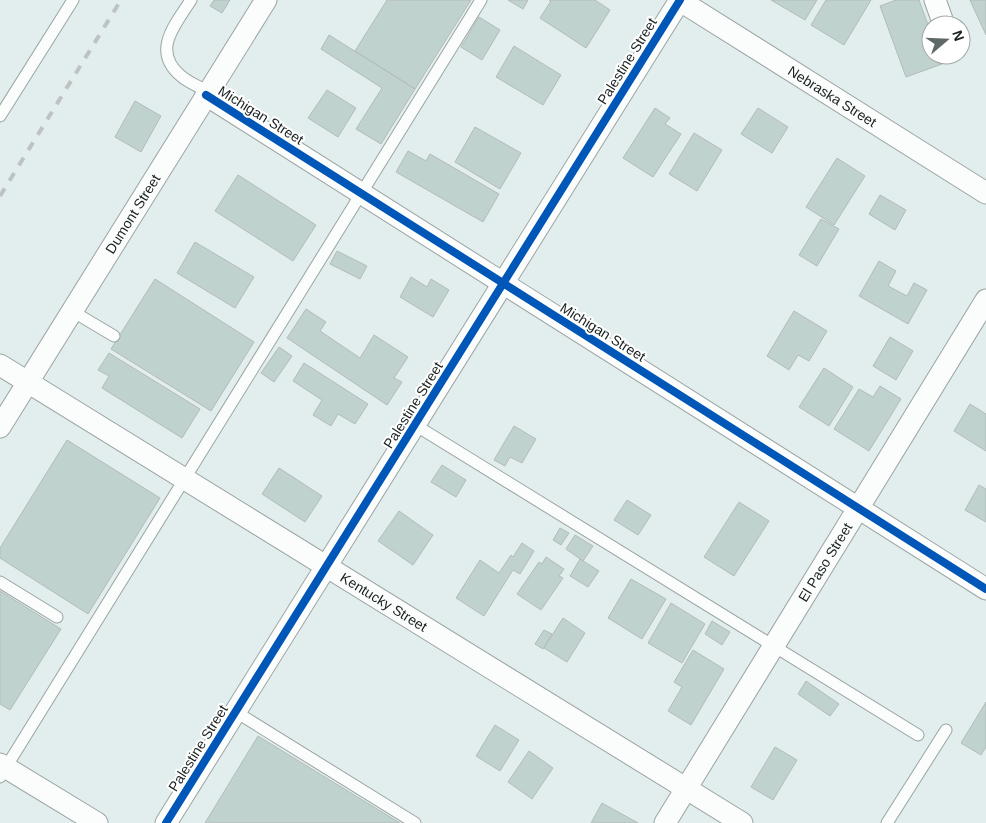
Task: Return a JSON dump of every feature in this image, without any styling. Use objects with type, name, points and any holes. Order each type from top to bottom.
[{"type":"street","name":"Dumont Street","points":[[0,427],[266,0]]},
{"type":"street","name":"Nebraska Street","points":[[679,0],[986,193]]},
{"type":"street","name":"Palestine Street","points":[[166,823],[679,0]]},
{"type":"street","points":[[935,0],[940,15]]},
{"type":"street","name":"Michigan Street","points":[[208,93],[503,284],[986,588]]},
{"type":"street","name":"El Paso Street","points":[[665,823],[986,300]]},
{"type":"street","name":"Kentucky Street","points":[[0,365],[742,823]]},
{"type":"street","points":[[2,770],[96,823]]},
{"type":"lane","points":[[0,116],[73,0]]},
{"type":"lane","points":[[191,0],[170,33],[166,53],[170,66],[182,77],[208,93]]},
{"type":"lane","points":[[2,770],[481,0]]},
{"type":"lane","points":[[72,311],[114,336]]},
{"type":"lane","points":[[415,425],[918,735]]},
{"type":"lane","points":[[0,582],[56,617]]},
{"type":"lane","points":[[236,712],[416,823]]},
{"type":"lane","points":[[887,823],[946,730]]},
{"type":"building","points":[[214,0],[230,0],[222,13],[210,6]]},
{"type":"building","points":[[387,0],[471,0],[415,89],[355,51]]},
{"type":"building","points":[[508,0],[528,0],[523,9]]},
{"type":"building","points":[[549,0],[595,0],[610,10],[586,48],[540,18],[551,1]]},
{"type":"building","points":[[771,0],[817,0],[805,20]]},
{"type":"building","points":[[826,0],[871,0],[844,45],[811,25]]},
{"type":"building","points":[[896,0],[919,0],[924,15],[921,15],[921,65],[939,65],[906,77],[880,6]]},
{"type":"building","points":[[970,0],[986,0],[986,35]]},
{"type":"building","points":[[479,17],[500,30],[482,60],[461,47]]},
{"type":"building","points":[[329,35],[415,89],[381,144],[356,129],[382,88],[321,49]]},
{"type":"building","points":[[514,46],[561,75],[543,105],[496,77]]},
{"type":"building","points":[[327,90],[356,108],[338,137],[308,118]]},
{"type":"building","points":[[135,101],[161,116],[141,152],[115,137]]},
{"type":"building","points":[[655,108],[670,118],[665,124],[681,134],[653,177],[623,158]]},
{"type":"building","points":[[758,108],[788,127],[772,153],[741,134]]},
{"type":"building","points":[[475,127],[521,153],[500,189],[455,162]]},
{"type":"building","points":[[694,133],[722,150],[697,191],[669,174]]},
{"type":"building","points":[[408,151],[426,161],[430,154],[499,194],[483,222],[396,172]]},
{"type":"building","points":[[837,158],[865,176],[834,225],[806,207]]},
{"type":"building","points":[[238,175],[316,225],[293,261],[215,211]]},
{"type":"building","points":[[880,195],[906,210],[895,230],[869,214]]},
{"type":"building","points":[[821,219],[839,229],[817,266],[799,255]]},
{"type":"building","points":[[195,242],[254,277],[235,308],[177,273]]},
{"type":"building","points":[[337,251],[367,266],[360,279],[330,264]]},
{"type":"building","points":[[879,261],[896,271],[888,286],[907,296],[914,283],[927,290],[908,324],[859,296]]},
{"type":"building","points":[[411,277],[427,287],[431,279],[449,290],[433,317],[400,297]]},
{"type":"building","points":[[155,279],[254,342],[211,411],[111,349]]},
{"type":"building","points":[[306,309],[326,322],[320,331],[360,358],[374,335],[408,357],[394,378],[402,382],[387,405],[287,338]]},
{"type":"building","points":[[794,311],[827,331],[809,361],[798,355],[789,370],[767,356]]},
{"type":"building","points":[[890,337],[913,351],[896,380],[873,366]]},
{"type":"building","points":[[279,347],[292,356],[274,382],[261,373]]},
{"type":"building","points":[[109,353],[200,409],[182,438],[102,388],[109,376],[98,370]]},
{"type":"building","points":[[304,363],[368,404],[355,424],[338,414],[331,426],[313,415],[322,400],[293,381]]},
{"type":"building","points":[[824,368],[853,387],[829,426],[799,407]]},
{"type":"building","points":[[880,386],[901,399],[869,451],[834,429],[859,389],[873,397]]},
{"type":"building","points":[[970,404],[986,414],[986,451],[954,431]]},
{"type":"building","points":[[514,426],[536,439],[522,463],[510,457],[505,466],[494,460]]},
{"type":"building","points":[[67,440],[160,498],[88,614],[0,558],[0,548]]},
{"type":"building","points":[[442,465],[466,480],[456,497],[431,482]]},
{"type":"building","points":[[279,468],[322,496],[305,522],[262,494]]},
{"type":"building","points":[[979,485],[986,489],[986,522],[965,510]]},
{"type":"building","points":[[627,500],[651,515],[638,535],[614,520]]},
{"type":"building","points":[[739,502],[769,521],[734,576],[704,557]]},
{"type":"building","points":[[399,511],[433,535],[413,565],[378,541]]},
{"type":"building","points":[[560,528],[569,533],[561,545],[553,540]]},
{"type":"building","points":[[575,535],[593,546],[583,561],[566,549]]},
{"type":"building","points":[[522,543],[534,551],[520,574],[513,570],[484,616],[456,598],[480,560],[499,573]]},
{"type":"building","points":[[546,557],[564,569],[559,576],[563,578],[541,610],[517,594],[539,562],[542,564]]},
{"type":"building","points":[[580,559],[599,571],[588,587],[570,576]]},
{"type":"building","points":[[631,579],[666,599],[642,639],[608,618]]},
{"type":"building","points":[[0,591],[61,629],[10,710],[0,704]]},
{"type":"building","points":[[671,603],[705,624],[682,663],[648,643]]},
{"type":"building","points":[[563,618],[585,633],[567,662],[544,648]]},
{"type":"building","points":[[712,621],[730,632],[722,645],[705,634]]},
{"type":"building","points":[[544,630],[552,634],[543,649],[535,644]]},
{"type":"building","points":[[693,650],[724,669],[691,725],[668,711],[682,687],[674,682]]},
{"type":"building","points":[[806,681],[839,704],[830,716],[798,694]]},
{"type":"building","points":[[986,702],[986,747],[981,755],[961,743]]},
{"type":"building","points":[[495,725],[519,740],[500,771],[476,756]]},
{"type":"building","points":[[258,736],[400,823],[205,823]]},
{"type":"building","points":[[775,747],[797,760],[773,800],[751,787]]},
{"type":"building","points":[[529,751],[553,768],[532,799],[508,782]]},
{"type":"building","points":[[602,803],[638,823],[591,823]]},
{"type":"railway","points":[[0,196],[121,0]]},
{"type":"cycle path","points":[[166,823],[680,0]]},
{"type":"cycle path","points":[[206,95],[986,589]]}]
